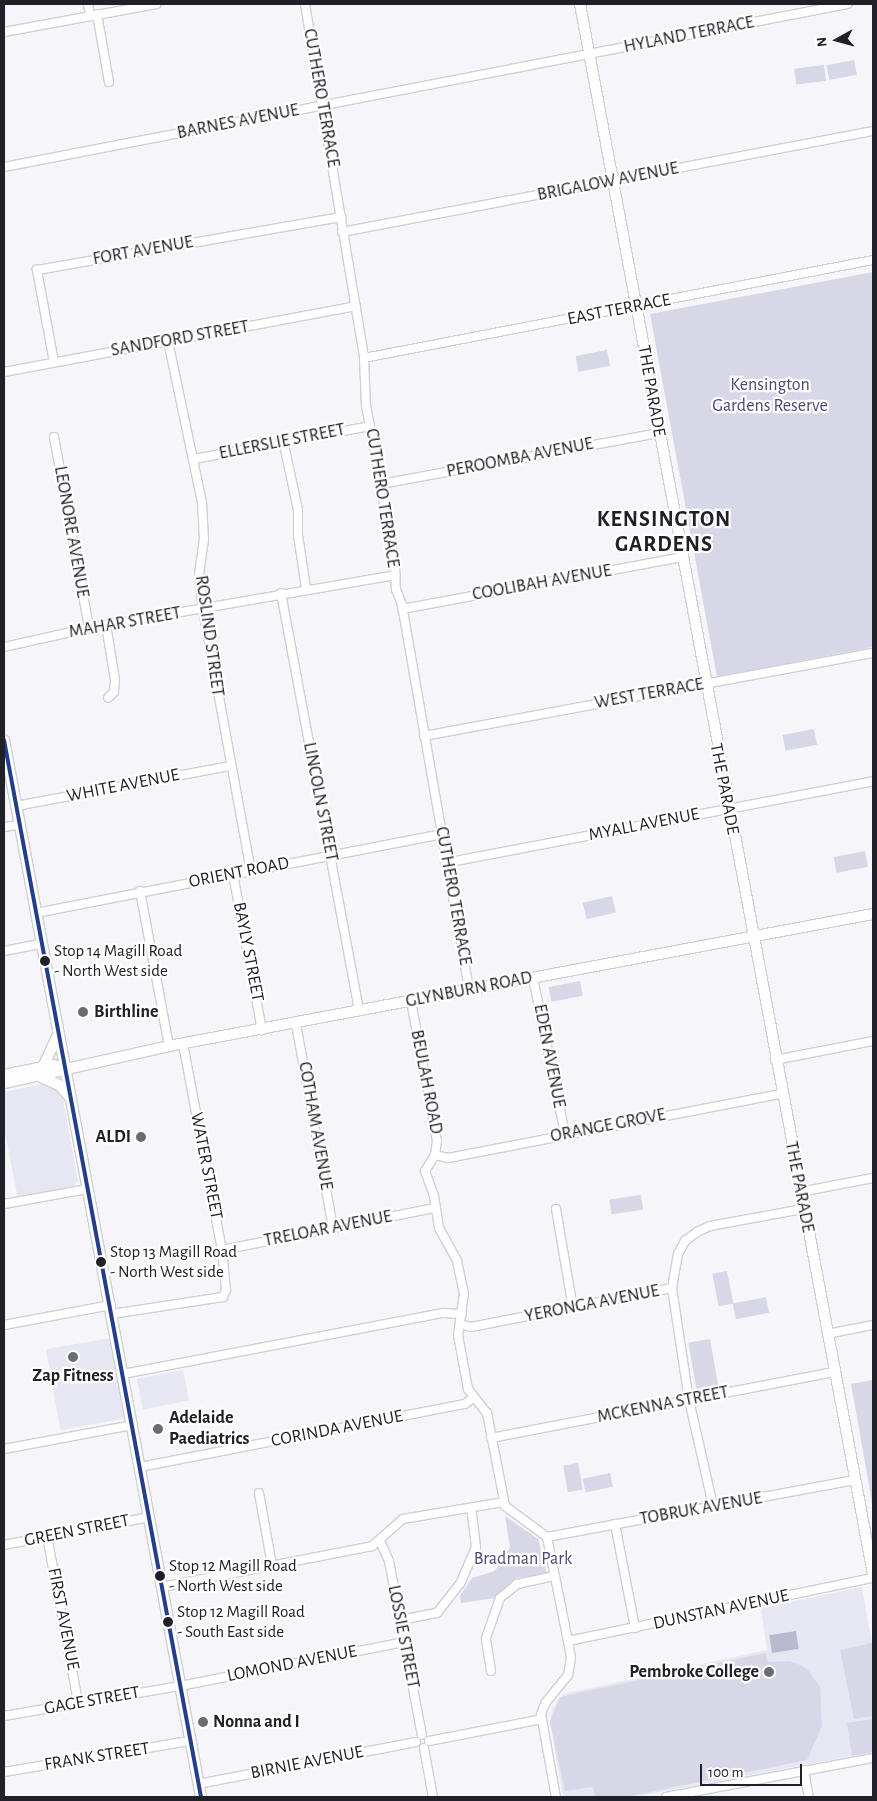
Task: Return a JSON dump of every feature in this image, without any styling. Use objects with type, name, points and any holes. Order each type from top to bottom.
[{"type":"main road","name":"THE PARADE","points":[[580,4],[781,1094],[873,1574]]},
{"type":"main road","points":[[4,740],[201,1797]]},
{"type":"main road","name":"GLYNBURN ROAD","points":[[4,1075],[64,1068],[169,1046],[296,1024],[873,914]]},
{"type":"main road","points":[[58,1035],[41,1072],[59,1085],[70,1097]]},
{"type":"main road","name":"GLYNBURN ROAD","points":[[4,1083],[41,1072]]},
{"type":"street","points":[[88,4],[93,15],[109,82]]},
{"type":"street","points":[[4,32],[156,4]]},
{"type":"street","name":"CUTHERO TERRACE","points":[[305,4],[356,306],[364,358],[370,426],[442,834],[445,863],[469,990]]},
{"type":"street","name":"HYLAND TERRACE","points":[[590,54],[847,4]]},
{"type":"street","name":"BARNES AVENUE","points":[[4,167],[590,54]]},
{"type":"street","name":"BRIGALOW AVENUE","points":[[342,232],[873,131]]},
{"type":"street","name":"FORT AVENUE","points":[[54,362],[37,270],[341,217]]},
{"type":"street","name":"EAST TERRACE","points":[[364,358],[873,260]]},
{"type":"street","name":"SANDFORD STREET","points":[[4,372],[356,306]]},
{"type":"street","name":"ROSLIND STREET","points":[[168,341],[194,459],[204,530],[199,574],[203,610],[229,766],[251,871]]},
{"type":"street","name":"ELLERSLIE STREET","points":[[194,459],[283,440],[370,426]]},
{"type":"street","name":"PEROOMBA AVENUE","points":[[381,484],[659,432]]},
{"type":"street","name":"LEONORE AVENUE","points":[[54,437],[89,628]]},
{"type":"street","points":[[283,440],[298,510],[298,535],[306,588]]},
{"type":"street","name":"COOLIBAH AVENUE","points":[[402,609],[682,558]]},
{"type":"street","name":"MAHAR STREET","points":[[4,647],[89,628],[203,610],[306,588],[395,574]]},
{"type":"street","name":"LINCOLN STREET","points":[[281,593],[358,1011]]},
{"type":"street","points":[[106,625],[115,680],[114,692],[108,698]]},
{"type":"street","name":"WEST TERRACE","points":[[424,736],[873,653]]},
{"type":"street","name":"WHITE AVENUE","points":[[16,806],[229,766]]},
{"type":"street","name":"MYALL AVENUE","points":[[445,863],[873,781]]},
{"type":"street","points":[[4,828],[19,825]]},
{"type":"street","name":"ORIENT ROAD","points":[[36,913],[140,891],[442,834]]},
{"type":"street","name":"BAYLY STREET","points":[[233,874],[262,1030]]},
{"type":"street","points":[[140,891],[169,1046]]},
{"type":"street","points":[[4,951],[42,944]]},
{"type":"street","name":"EDEN AVENUE","points":[[533,978],[565,1134]]},
{"type":"street","name":"BEULAH ROAD","points":[[411,1001],[437,1141],[435,1155],[425,1171],[439,1228],[457,1261],[464,1293],[458,1335],[473,1398],[486,1413],[503,1502]]},
{"type":"street","name":"COTHAM AVENUE","points":[[296,1024],[333,1228]]},
{"type":"street","points":[[775,1060],[873,1041]]},
{"type":"street","name":"WATER STREET","points":[[111,1309],[222,1297],[226,1290],[222,1250],[183,1044]]},
{"type":"street","name":"ORANGE GROVE","points":[[435,1155],[448,1158],[781,1094]]},
{"type":"street","points":[[800,1192],[873,1178]]},
{"type":"street","points":[[4,1204],[87,1189]]},
{"type":"street","name":"TRELOAR AVENUE","points":[[222,1250],[435,1208]]},
{"type":"street","points":[[556,1209],[573,1308]]},
{"type":"street","name":"YERONGA AVENUE","points":[[460,1324],[471,1327],[672,1288],[678,1254],[685,1241],[697,1232],[710,1226],[803,1209]]},
{"type":"street","points":[[672,1288],[689,1400],[713,1506]]},
{"type":"street","points":[[4,1325],[111,1309]]},
{"type":"street","points":[[123,1374],[442,1312],[462,1314]]},
{"type":"street","points":[[827,1334],[873,1324]]},
{"type":"street","name":"MCKENNA STREET","points":[[491,1438],[834,1372]]},
{"type":"street","name":"CORINDA AVENUE","points":[[140,1467],[465,1404],[473,1398]]},
{"type":"street","points":[[4,1449],[132,1425]]},
{"type":"street","name":"TOBRUK AVENUE","points":[[547,1537],[855,1480]]},
{"type":"street","points":[[259,1493],[272,1565]]},
{"type":"street","points":[[162,1587],[372,1546],[403,1519],[503,1502],[547,1537],[568,1641],[571,1658],[568,1674],[546,1702],[542,1719],[556,1797]]},
{"type":"street","points":[[400,1620],[437,1613],[448,1595],[460,1584],[476,1547],[471,1508]]},
{"type":"street","name":"GREEN STREET","points":[[4,1545],[150,1517]]},
{"type":"street","points":[[615,1524],[635,1628]]},
{"type":"street","name":"FIRST AVENUE","points":[[47,1536],[78,1702]]},
{"type":"street","name":"LOSSIE STREET","points":[[380,1541],[389,1561],[419,1738]]},
{"type":"street","points":[[491,1671],[486,1638],[500,1598],[518,1584],[555,1576]]},
{"type":"street","name":"DUNSTAN AVENUE","points":[[568,1641],[873,1578]]},
{"type":"street","name":"LOMOND AVENUE","points":[[180,1686],[404,1642]]},
{"type":"street","name":"GAGE STREET","points":[[4,1716],[180,1686]]},
{"type":"street","points":[[426,1744],[542,1719]]},
{"type":"street","points":[[419,1738],[426,1744],[433,1797]]},
{"type":"street","name":"BIRNIE AVENUE","points":[[198,1784],[419,1738]]},
{"type":"street","name":"FRANK STREET","points":[[4,1772],[190,1741]]},
{"type":"street","points":[[666,1797],[873,1758]]},
{"type":"street","points":[[804,1770],[809,1797]]},
{"type":"shaded area","points":[[47,1083],[62,1094],[78,1181],[72,1189],[18,1199],[4,1127],[4,1092]]},
{"type":"shaded area","points":[[110,1338],[124,1419],[60,1430],[46,1349]]},
{"type":"shaded area","points":[[183,1370],[189,1400],[143,1409],[137,1379]]},
{"type":"shaded area","name":"Pembroke College","points":[[862,1587],[873,1650],[873,1752],[633,1797],[563,1797],[550,1722],[552,1709],[563,1694],[767,1650],[761,1608]]},
{"type":"shaded area","points":[[796,1631],[799,1649],[772,1653],[769,1635]]},
{"type":"green space","points":[[854,60],[857,75],[829,80],[827,65]]},
{"type":"green space","points":[[824,65],[826,81],[796,85],[794,69]]},
{"type":"green space","name":"Kensington Gardens Reserve","points":[[873,272],[873,647],[717,677],[650,314]]},
{"type":"green space","points":[[607,350],[610,366],[579,372],[576,356]]},
{"type":"green space","points":[[814,729],[817,745],[786,751],[783,735]]},
{"type":"green space","points":[[865,851],[868,867],[837,873],[834,857]]},
{"type":"green space","points":[[612,896],[616,913],[587,919],[583,903]]},
{"type":"green space","points":[[580,981],[583,996],[551,1002],[549,987]]},
{"type":"green space","points":[[641,1195],[643,1210],[611,1214],[609,1199]]},
{"type":"green space","points":[[727,1271],[733,1303],[719,1306],[712,1274]]},
{"type":"green space","points":[[766,1297],[769,1313],[736,1319],[733,1303]]},
{"type":"green space","points":[[710,1339],[719,1391],[698,1395],[688,1343]]},
{"type":"green space","points":[[873,1380],[873,1508],[851,1384]]},
{"type":"green space","points":[[578,1463],[583,1490],[568,1492],[563,1466]]},
{"type":"green space","points":[[610,1473],[613,1487],[586,1493],[583,1479]]},
{"type":"green space","name":"Bradman Park","points":[[505,1516],[538,1539],[547,1574],[516,1578],[496,1598],[461,1603],[460,1596],[472,1578],[495,1571],[510,1547]]},
{"type":"green space","points":[[872,1643],[873,1716],[854,1719],[840,1650]]},
{"type":"green space","name":"Pembroke College","points":[[765,1653],[768,1662],[789,1661],[800,1665],[808,1670],[820,1687],[822,1726],[807,1760],[625,1797],[595,1797],[593,1787],[565,1791],[550,1722],[560,1697]]},
{"type":"green space","points":[[873,1719],[873,1752],[852,1756],[847,1723]]},
{"type":"transit line","points":[[4,740],[201,1797]]},
{"type":"place","name":"Stop 14 Magill Road - North West side","points":[[45,961]]},
{"type":"place","name":"Birthline","points":[[83,1012]]},
{"type":"place","name":"ALDI","points":[[141,1137]]},
{"type":"place","name":"Stop 13 Magill Road - North West side","points":[[101,1262]]},
{"type":"place","name":"Zap Fitness","points":[[73,1357]]},
{"type":"place","name":"Adelaide Paediatrics","points":[[158,1429]]},
{"type":"place","name":"Stop 12 Magill Road - North West side","points":[[160,1576]]},
{"type":"place","name":"Stop 12 Magill Road - South East side","points":[[168,1622]]},
{"type":"place","name":"Pembroke College","points":[[769,1672]]},
{"type":"place","name":"Nonna and I","points":[[203,1722]]},
{"type":"district","name":"KENSINGTON GARDENS","points":[[664,532]]}]
